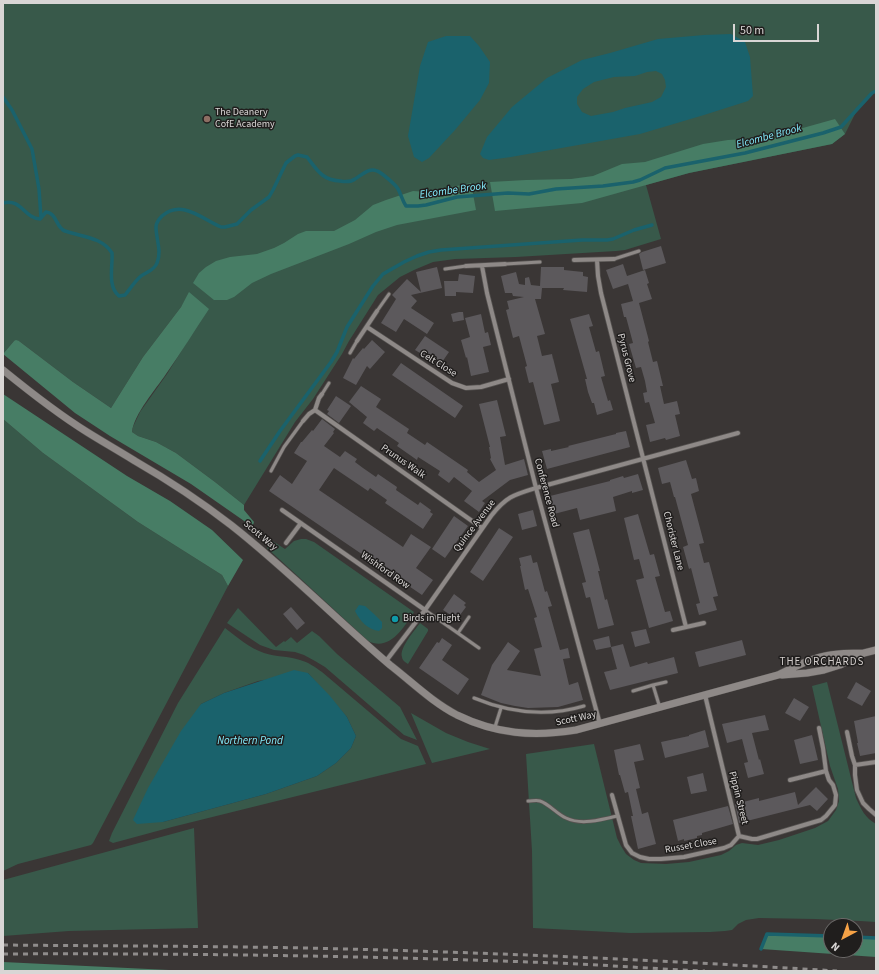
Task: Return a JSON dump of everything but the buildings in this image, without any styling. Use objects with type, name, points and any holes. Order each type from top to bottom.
[{"type":"street","points":[[574,260],[614,259]]},
{"type":"street","name":"Pyrus Grove","points":[[597,260],[601,294],[643,458]]},
{"type":"street","points":[[466,266],[505,264]]},
{"type":"street","name":"Conference Road","points":[[482,266],[486,293],[536,488],[600,724]]},
{"type":"street","points":[[357,341],[377,311]]},
{"type":"street","name":"Celt Close","points":[[366,327],[452,383],[466,388],[473,388],[509,379]]},
{"type":"street","name":"Scott Way","points":[[3,370],[79,427],[173,484],[222,518],[267,554],[359,638],[426,694],[466,719],[494,729],[520,734],[550,734],[576,730],[778,675],[804,662],[823,656],[864,653],[876,650]]},
{"type":"street","points":[[303,422],[309,414],[315,410],[322,394]]},
{"type":"street","name":"Prunus Walk","points":[[315,410],[482,528]]},
{"type":"street","name":"Quince Avenue","points":[[386,661],[425,610],[482,528],[499,506],[507,499],[516,494],[536,488],[738,433]]},
{"type":"street","name":"Chorister Lane","points":[[643,458],[686,627]]},
{"type":"street","name":"Wishford Row","points":[[282,510],[425,610]]},
{"type":"street","points":[[286,543],[301,523]]},
{"type":"street","points":[[673,630],[704,623]]},
{"type":"street","name":"Scott Way","points":[[778,675],[802,674],[824,670],[840,665],[864,653]]},
{"type":"street","name":"Pippin Street","points":[[705,695],[739,836],[757,839],[821,820],[826,816],[834,805],[836,795],[826,771],[819,728]]},
{"type":"street","points":[[847,732],[852,756],[856,765],[855,775],[862,803],[876,814]]},
{"type":"street","points":[[856,765],[876,762]]},
{"type":"street","points":[[790,780],[826,771]]},
{"type":"street","name":"Russet Close","points":[[612,795],[626,845],[632,853],[637,856],[649,859],[676,858],[724,848],[731,844],[739,836]]},
{"type":"lane","points":[[614,259],[639,251]]},
{"type":"lane","points":[[505,264],[540,262]]},
{"type":"lane","points":[[445,269],[466,266]]},
{"type":"lane","points":[[377,311],[389,294]]},
{"type":"lane","points":[[350,353],[357,341]]},
{"type":"lane","points":[[322,394],[329,383]]},
{"type":"lane","points":[[271,471],[284,447],[303,422]]},
{"type":"lane","name":"Wishford Row","points":[[425,610],[479,648]]},
{"type":"lane","points":[[458,633],[469,617]]},
{"type":"lane","points":[[633,691],[666,682]]},
{"type":"lane","points":[[653,685],[660,708]]},
{"type":"lane","name":"Scott Way","points":[[474,698],[501,708],[522,712],[564,712],[584,706]]},
{"type":"lane","points":[[494,729],[501,708]]},
{"type":"lane","points":[[528,801],[543,802],[558,814],[567,819],[578,822],[594,821],[618,816]]},
{"type":"green space","points":[[3,3],[876,3],[876,91],[872,93],[857,110],[845,134],[832,144],[689,173],[646,185],[661,239],[625,250],[616,251],[455,259],[433,262],[400,277],[378,295],[313,399],[295,422],[244,505],[176,453],[156,442],[138,436],[132,432],[140,412],[167,374],[187,342],[190,293],[143,357],[111,408],[73,382],[19,341],[14,341],[3,354]]},
{"type":"green space","points":[[835,119],[845,134],[832,144],[689,173],[582,203],[495,211],[490,182],[571,179],[593,176],[622,164],[645,162],[703,144],[728,140],[767,138]]},
{"type":"green space","points":[[471,183],[476,210],[397,225],[376,232],[271,274],[252,283],[234,297],[227,300],[214,300],[193,283],[199,273],[216,261],[230,257],[257,254],[274,248],[306,231],[334,231],[355,220],[373,205],[413,191],[428,192]]},
{"type":"green space","points":[[189,292],[209,309],[172,366],[151,394],[137,417],[132,432],[138,436],[156,442],[176,453],[215,482],[244,505],[244,510],[254,522],[253,525],[247,523],[191,484],[110,436],[75,413],[3,354],[14,341],[19,341],[73,382],[111,408],[143,357],[181,307]]},
{"type":"green space","points":[[3,394],[127,476],[170,501],[212,530],[243,560],[228,586],[222,575],[138,522],[43,453],[3,419]]},
{"type":"green space","points":[[3,419],[43,453],[138,522],[222,575],[228,586],[93,843],[91,845],[18,864],[3,871]]},
{"type":"green space","points":[[301,539],[314,542],[414,612],[401,631],[390,641],[376,644],[368,641],[267,548],[271,540],[285,549],[294,541]]},
{"type":"green space","points":[[238,608],[276,647],[291,637],[297,643],[312,631],[319,636],[337,654],[400,707],[417,740],[404,735],[325,667],[304,655],[295,652],[274,650],[260,645],[227,623]]},
{"type":"green space","points":[[420,623],[428,629],[428,631],[408,664],[402,658],[403,649],[408,639]]},
{"type":"green space","points":[[225,628],[243,642],[259,651],[303,661],[317,668],[401,739],[418,746],[426,764],[113,843],[109,841],[112,833],[178,703]],"holes":[[[308,673],[347,717],[356,736],[351,748],[336,763],[317,776],[266,794],[163,822],[201,704],[224,693],[258,681]]]},
{"type":"green space","points":[[827,682],[856,798],[866,816],[876,824],[876,922],[863,921],[863,918],[823,918],[823,919],[759,918],[746,920],[738,924],[732,930],[710,932],[630,933],[533,928],[532,851],[526,754],[594,744],[617,838],[626,854],[634,860],[641,863],[666,864],[689,862],[721,855],[736,845],[742,843],[758,845],[779,840],[815,828],[828,821],[836,810],[839,801],[838,789],[830,766],[812,686]]},
{"type":"green space","points":[[411,713],[446,733],[490,749],[432,763]]},
{"type":"green space","points":[[194,828],[198,928],[69,931],[3,936],[3,880]]},
{"type":"green space","points":[[767,934],[823,936],[823,953],[761,949]]},
{"type":"green space","points":[[863,937],[876,938],[876,957],[863,956]]},
{"type":"green space","points":[[3,962],[190,971],[3,971]]},
{"type":"water","points":[[731,34],[745,42],[750,57],[753,96],[748,101],[640,134],[489,160],[483,158],[480,154],[487,137],[512,107],[547,78],[582,60],[658,39]],"holes":[[[656,71],[662,74],[666,87],[661,97],[652,102],[591,116],[582,112],[577,104],[577,97],[583,89],[594,82],[614,77],[635,76],[647,72]]]},
{"type":"water","points":[[446,36],[470,36],[490,62],[489,83],[480,100],[455,130],[429,158],[422,162],[414,157],[408,136],[420,66],[428,42]]},
{"type":"water","points":[[359,605],[365,606],[382,622],[382,628],[379,631],[371,629],[359,618],[355,611]]},
{"type":"water","name":"Northern Pond","points":[[294,670],[308,673],[330,696],[347,717],[356,736],[351,748],[336,763],[317,776],[266,794],[163,822],[137,824],[133,820],[148,788],[181,731],[201,704],[224,693]]},
{"type":"waterway","name":"Elcombe Brook","points":[[3,203],[14,203],[35,218],[40,219],[46,212],[50,213],[60,227],[65,231],[91,238],[108,248],[112,253],[111,276],[113,287],[119,296],[125,295],[139,278],[156,266],[159,254],[156,225],[162,216],[169,211],[177,209],[192,212],[221,227],[237,224],[251,210],[269,197],[286,163],[298,155],[307,157],[320,174],[329,179],[344,182],[353,180],[371,170],[379,172],[397,187],[406,206],[426,205],[457,197],[508,193],[529,194],[556,189],[603,186],[633,182],[665,168],[745,153],[841,127],[872,93],[876,91]]},
{"type":"waterway","points":[[3,97],[12,110],[32,149],[39,189],[41,218]]},
{"type":"waterway","points":[[260,461],[280,431],[331,362],[337,352],[347,327],[373,286],[383,274],[404,262],[429,252],[582,240],[607,240],[652,225]]},
{"type":"waterway","points":[[761,949],[767,934],[823,936]]},
{"type":"waterway","points":[[863,937],[876,938]]},
{"type":"railway","points":[[3,945],[267,947],[504,954],[837,971]]},
{"type":"railway","points":[[3,954],[142,954],[350,957],[557,963],[705,971]]},
{"type":"place","name":"The Deanery CofE Academy","points":[[207,119]]},
{"type":"place","name":"Birds in Flight","points":[[395,619]]},
{"type":"district","name":"THE ORCHARDS","points":[[822,663]]}]
